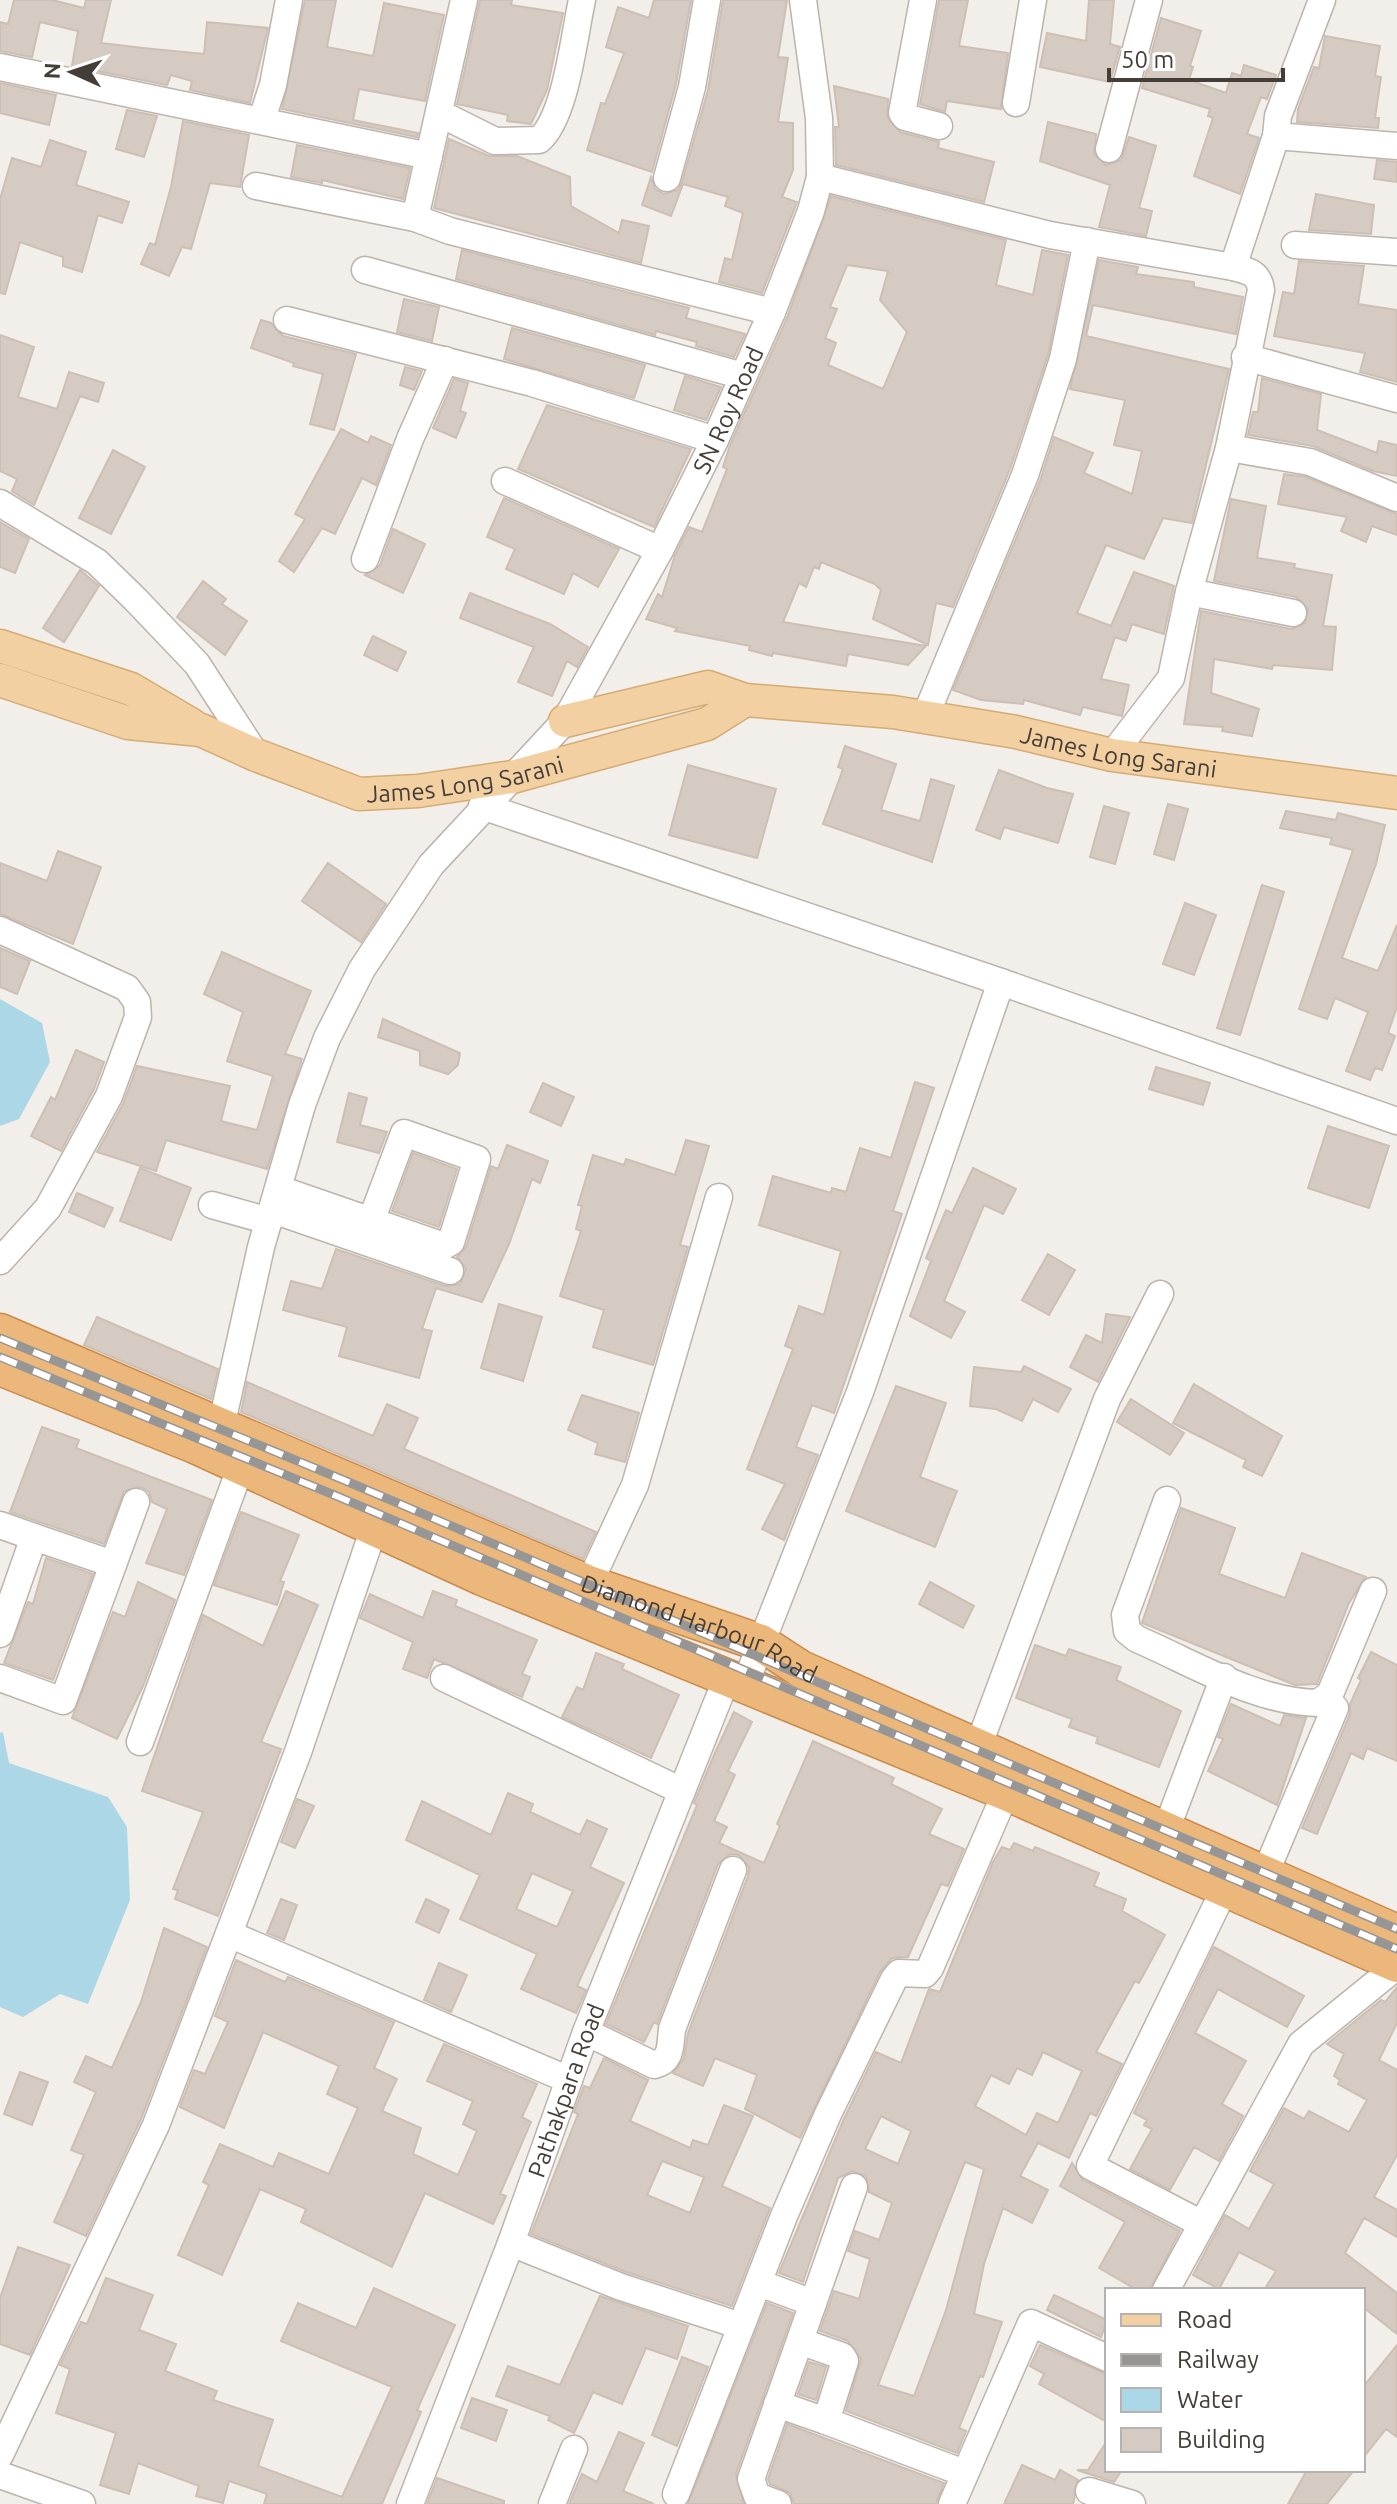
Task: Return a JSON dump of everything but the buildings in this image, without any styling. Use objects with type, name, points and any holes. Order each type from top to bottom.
[{"type":"highway","name":"Diamond Harbour Road","points":[[0,1332],[589,1584],[761,1643],[801,1669],[1397,1933]]},
{"type":"highway","name":"Diamond Harbour Road","points":[[0,1367],[241,1466],[374,1528],[735,1683],[1006,1792],[1397,1965]]},
{"type":"main road","points":[[0,646],[131,689],[201,730]]},
{"type":"main road","name":"James Long Sarani","points":[[0,680],[128,723],[201,730],[256,755],[359,794],[418,791],[512,777],[707,724],[745,700]]},
{"type":"main road","name":"James Long Sarani","points":[[565,721],[708,687],[745,700],[925,717],[1016,732],[1112,755],[1397,793]]},
{"type":"street","points":[[262,119],[273,85],[289,0]]},
{"type":"street","points":[[415,218],[464,0]]},
{"type":"street","points":[[439,113],[495,141],[539,140],[550,131],[557,110],[582,0]]},
{"type":"street","points":[[667,178],[692,87],[707,0]]},
{"type":"street","name":"SN Roy Road","points":[[221,1427],[239,1335],[302,1105],[327,1038],[362,969],[431,865],[482,806],[565,721],[660,550],[715,440],[772,312],[811,211],[820,177],[819,118],[803,0]]},
{"type":"street","points":[[923,0],[902,113],[905,117],[939,126]]},
{"type":"street","points":[[1016,103],[1033,0]]},
{"type":"street","points":[[1109,149],[1149,0]]},
{"type":"street","points":[[1233,267],[1276,136],[1278,116],[1322,0]]},
{"type":"street","points":[[0,67],[429,156]]},
{"type":"street","points":[[1276,136],[1397,146]]},
{"type":"street","points":[[820,177],[1087,241],[1253,273],[1261,290],[1229,448],[1189,592],[1171,678],[1112,755]]},
{"type":"street","points":[[256,186],[415,218],[450,231],[772,312]]},
{"type":"street","points":[[925,717],[1025,475],[1063,359],[1087,241]]},
{"type":"street","points":[[1295,245],[1397,252]]},
{"type":"street","points":[[365,270],[743,376]]},
{"type":"street","points":[[287,320],[445,360],[715,440]]},
{"type":"street","points":[[1245,357],[1397,399]]},
{"type":"street","points":[[365,559],[410,439],[445,360]]},
{"type":"street","points":[[1229,448],[1310,462],[1397,498]]},
{"type":"street","points":[[505,481],[660,550]]},
{"type":"street","points":[[0,503],[97,562],[135,599],[197,664],[256,755]]},
{"type":"street","points":[[1189,592],[1293,613]]},
{"type":"street","points":[[482,806],[1001,982],[1397,1121]]},
{"type":"street","points":[[0,930],[127,988],[137,1002],[138,1017],[109,1096],[48,1208],[0,1261]]},
{"type":"street","name":"Pathakpara Road","points":[[410,2504],[511,2243],[586,2032],[682,1791],[735,1683],[761,1643],[860,1392],[1001,982]]},
{"type":"street","points":[[212,1205],[274,1207],[371,1221],[448,1245],[477,1159],[404,1133],[371,1221]]},
{"type":"street","points":[[589,1584],[635,1485],[719,1197]]},
{"type":"street","points":[[274,1207],[450,1271]]},
{"type":"street","points":[[978,1747],[1107,1399],[1160,1294]]},
{"type":"street","points":[[140,1742],[241,1466]]},
{"type":"street","points":[[1167,1500],[1125,1615],[1127,1631],[1137,1639],[1278,1698],[1318,1703],[1330,1694],[1373,1591]]},
{"type":"street","points":[[0,1678],[63,1701],[136,1502]]},
{"type":"street","points":[[0,1525],[113,1564]]},
{"type":"street","points":[[0,2455],[156,2125],[298,1752],[374,1528]]},
{"type":"street","points":[[0,1634],[34,1537]]},
{"type":"street","points":[[1166,1830],[1224,1677]]},
{"type":"street","points":[[444,1678],[682,1791]]},
{"type":"street","points":[[1265,1874],[1335,1708]]},
{"type":"street","points":[[676,2494],[828,2114],[894,1979],[899,1973],[925,1974],[930,1968],[1006,1792]]},
{"type":"street","points":[[586,2032],[654,2065],[662,2063],[669,2056],[672,2029],[733,1870]]},
{"type":"street","points":[[1202,2224],[1090,2166],[1225,1888]]},
{"type":"street","points":[[229,1934],[569,2080]]},
{"type":"street","points":[[1167,2288],[1301,2044],[1397,1965]]},
{"type":"street","points":[[778,2504],[757,2496],[751,2479],[802,2342],[854,2187]]},
{"type":"street","points":[[511,2243],[621,2287],[741,2326]]},
{"type":"street","points":[[759,2283],[813,2303]]},
{"type":"street","points":[[952,2504],[1031,2323],[1105,2357]]},
{"type":"street","points":[[802,2342],[842,2356],[845,2361],[826,2421]]},
{"type":"street","points":[[777,2404],[964,2473]]},
{"type":"street","points":[[552,2504],[574,2449]]},
{"type":"street","points":[[0,2475],[82,2504]]},
{"type":"street","points":[[1089,2491],[1132,2504]]},
{"type":"water","points":[[0,999],[42,1023],[50,1062],[19,1119],[0,1126]]},
{"type":"water","points":[[3,1732],[9,1763],[108,1797],[127,1827],[130,1900],[88,2004],[60,1994],[23,2017],[0,2007],[0,1733]]},
{"type":"railway","points":[[0,1338],[346,1481],[1397,1929]]},
{"type":"railway","points":[[0,1357],[339,1497],[1397,1949]]}]
